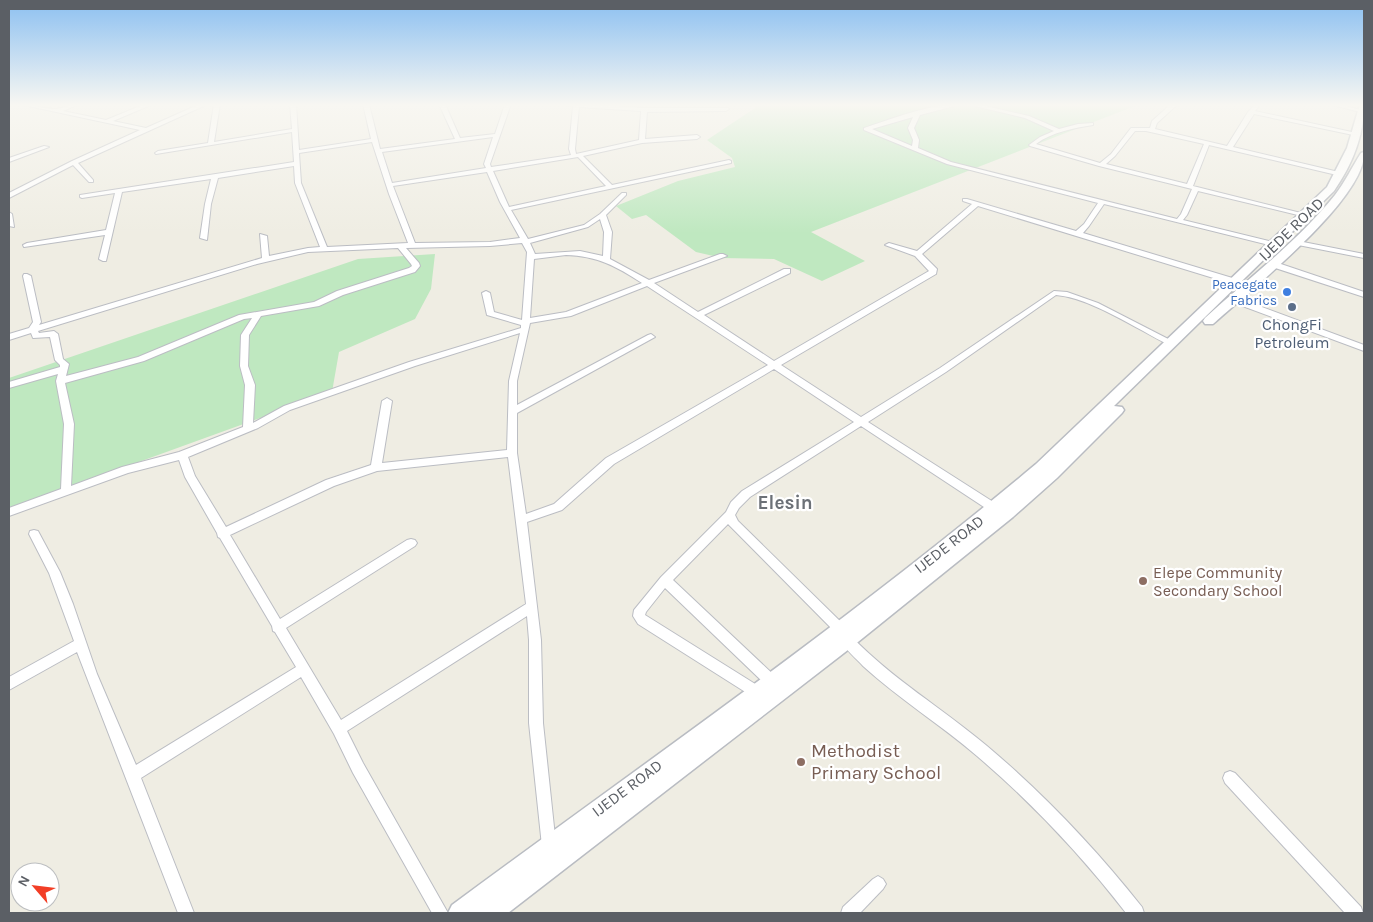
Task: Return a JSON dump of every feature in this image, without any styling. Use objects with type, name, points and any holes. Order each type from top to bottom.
[{"type":"main road","name":"IJEDE ROAD","points":[[489,913],[844,635],[1007,513],[1172,343],[1331,189],[1341,174],[1352,147]]},
{"type":"main road","name":"IJEDE ROAD","points":[[460,913],[755,691],[844,635],[994,508],[1047,471],[1296,242],[1340,196],[1364,155]]},
{"type":"street","points":[[9,160],[46,147]]},
{"type":"street","points":[[9,196],[74,162],[108,147]]},
{"type":"street","points":[[158,153],[186,147]]},
{"type":"street","points":[[296,147],[298,182],[324,248]]},
{"type":"street","points":[[296,152],[329,147]]},
{"type":"street","points":[[377,147],[413,246]]},
{"type":"street","points":[[378,150],[402,147]]},
{"type":"street","points":[[493,147],[487,164],[488,169],[531,252],[525,325],[514,381],[512,453],[532,606],[535,640],[536,723],[549,847]]},
{"type":"street","points":[[572,147],[577,156],[610,186]]},
{"type":"street","points":[[390,185],[577,156],[616,147]]},
{"type":"street","points":[[1039,147],[1306,215]]},
{"type":"street","points":[[1101,164],[1120,147]]},
{"type":"street","points":[[1179,221],[1184,215],[1206,147]]},
{"type":"street","points":[[1224,147],[1341,174]]},
{"type":"street","points":[[916,148],[949,163],[1274,245]]},
{"type":"street","points":[[74,162],[91,181]]},
{"type":"street","points":[[508,209],[729,162]]},
{"type":"street","points":[[82,196],[296,164]]},
{"type":"street","points":[[204,238],[208,204],[216,175]]},
{"type":"street","points":[[9,187],[16,192]]},
{"type":"street","points":[[103,259],[119,190]]},
{"type":"street","points":[[9,337],[33,328],[266,259],[324,248],[490,244],[526,241],[580,228],[602,215],[624,194]]},
{"type":"street","points":[[965,200],[1236,282]]},
{"type":"street","points":[[1078,234],[1088,225],[1102,202]]},
{"type":"street","points":[[918,254],[977,204]]},
{"type":"street","points":[[9,214],[12,226]]},
{"type":"street","points":[[602,215],[608,229],[607,258]]},
{"type":"street","points":[[27,245],[109,232]]},
{"type":"street","points":[[263,236],[266,259]]},
{"type":"street","points":[[1296,242],[1364,256]]},
{"type":"street","points":[[522,518],[558,507],[610,461],[771,364],[933,272],[933,269],[918,254],[889,245]]},
{"type":"street","points":[[60,381],[140,360],[242,317],[316,304],[340,293],[412,270],[416,266],[401,247]]},
{"type":"street","points":[[530,257],[569,251],[607,258],[698,314],[771,364],[994,508]]},
{"type":"street","points":[[9,512],[24,508],[66,490],[182,454],[248,429],[287,408],[525,325],[568,314],[648,282],[723,256]]},
{"type":"street","points":[[1272,264],[1364,295]]},
{"type":"street","points":[[698,314],[787,271]]},
{"type":"street","points":[[27,276],[37,322],[33,328]]},
{"type":"street","points":[[486,293],[490,313],[525,325]]},
{"type":"street","points":[[755,691],[642,620],[639,616],[640,610],[664,580],[730,515],[746,494],[943,370],[1054,294],[1065,294],[1116,314],[1142,330],[1172,343]]},
{"type":"street","points":[[1232,299],[1364,348]]},
{"type":"street","points":[[248,429],[250,385],[244,366],[246,335],[259,313]]},
{"type":"street","points":[[33,328],[36,336],[54,334],[59,360],[65,364],[60,381],[68,424],[66,490]]},
{"type":"street","points":[[513,411],[651,337]]},
{"type":"street","points":[[9,384],[63,369]]},
{"type":"street","points":[[376,466],[387,401]]},
{"type":"street","points":[[222,534],[330,482],[376,466],[512,453]]},
{"type":"street","points":[[182,454],[190,477],[222,534],[339,729],[358,768],[440,913]]},
{"type":"street","points":[[730,515],[733,523],[844,635],[865,661],[982,751],[1041,806],[1095,862],[1136,913]]},
{"type":"street","points":[[34,534],[54,572],[91,674],[133,775],[186,913]]},
{"type":"street","points":[[277,627],[411,543]]},
{"type":"street","points":[[664,580],[771,681]]},
{"type":"street","points":[[339,729],[532,606]]},
{"type":"street","points":[[9,684],[81,643]]},
{"type":"street","points":[[133,775],[302,670]]},
{"type":"street","points":[[1230,778],[1354,913]]},
{"type":"street","points":[[849,913],[878,884]]},
{"type":"green space","points":[[717,147],[1029,147],[811,232],[865,261],[822,281],[774,259],[722,258],[696,252],[646,215],[632,219],[616,206],[678,181],[735,167],[732,158]]},
{"type":"green space","points":[[435,254],[431,289],[415,319],[339,352],[332,392],[9,509],[9,378],[358,259]]},
{"type":"place","name":"Peacegate Fabrics","points":[[1287,292]]},
{"type":"place","name":"ChongFi Petroleum","points":[[1292,307]]},
{"type":"place","name":"Elepe Community Secondary School","points":[[1143,581]]},
{"type":"place","name":"Methodist Primary School","points":[[801,762]]},
{"type":"district","name":"Elesin","points":[[785,503]]}]
